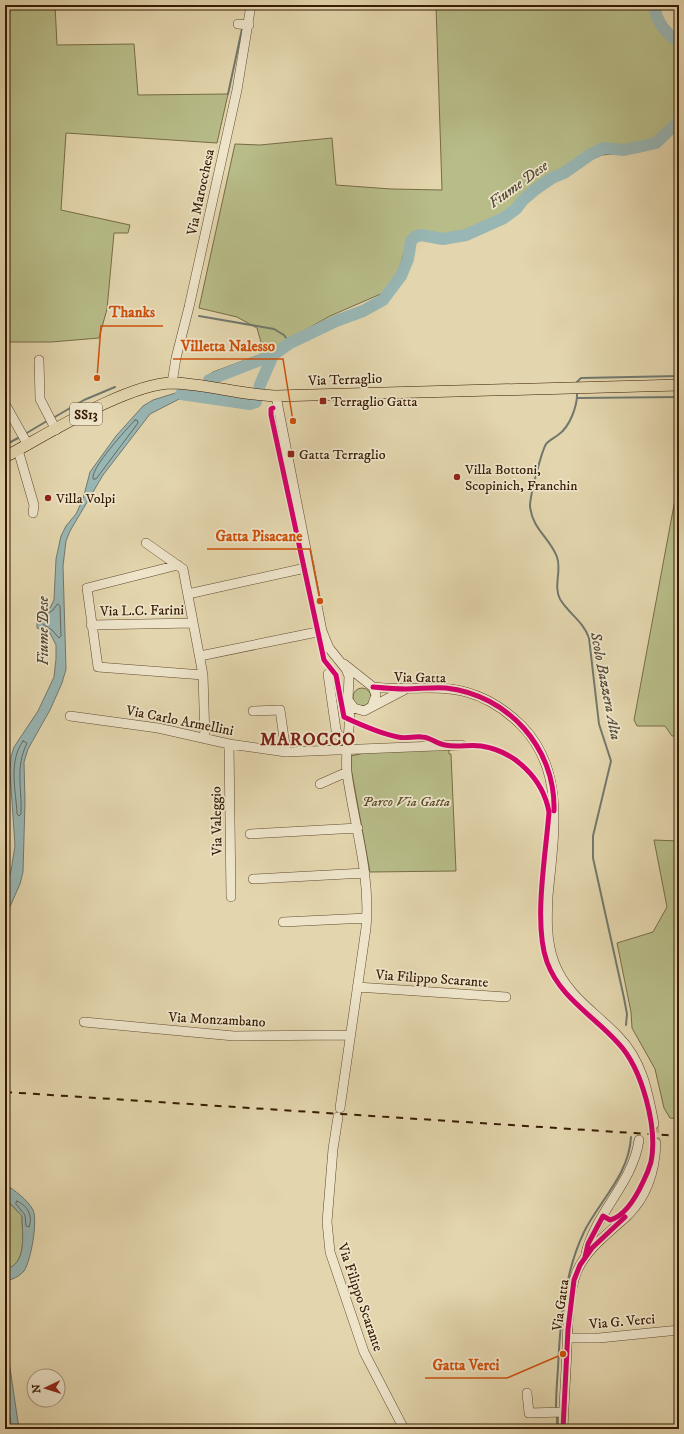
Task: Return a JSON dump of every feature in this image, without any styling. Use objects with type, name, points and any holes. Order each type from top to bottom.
[{"type":"main road","name":"Via Terraglio","points":[[5,457],[23,441],[53,422],[150,387],[172,383],[257,396],[679,385]]},
{"type":"street","name":"Via Marocchesa","points":[[172,383],[176,358],[189,307],[235,96],[249,25],[251,5]]},
{"type":"street","points":[[238,24],[249,25]]},
{"type":"street","points":[[39,360],[40,399],[53,422]]},
{"type":"street","points":[[276,396],[322,631],[329,648],[340,661],[349,676],[349,696],[354,708],[359,710],[371,708]]},
{"type":"street","points":[[5,404],[23,441],[34,505],[32,513]]},
{"type":"street","points":[[146,543],[183,569],[203,675],[205,739]]},
{"type":"street","points":[[178,565],[87,588],[98,667],[203,675]]},
{"type":"street","points":[[188,594],[310,567]]},
{"type":"street","name":"Via L.C. Farini","points":[[91,625],[193,623]]},
{"type":"street","points":[[200,656],[322,631]]},
{"type":"street","points":[[340,661],[371,685]]},
{"type":"street","points":[[328,674],[336,730],[338,735],[347,740]]},
{"type":"street","name":"Via Gatta","points":[[349,696],[351,687],[360,682],[371,685],[406,689],[445,688],[465,691],[481,696],[512,715],[538,746],[550,777],[554,798],[554,824],[547,915],[548,938],[553,960],[568,989],[581,1003],[619,1036],[630,1050],[643,1076],[654,1124]]},
{"type":"street","name":"Via Gatta","points":[[371,685],[376,699],[371,708]]},
{"type":"street","name":"Via Gatta","points":[[371,708],[406,689]]},
{"type":"street","name":"Via Filippo Scarante","points":[[349,696],[351,713],[346,750],[347,772],[365,873],[367,918],[333,1149],[327,1222],[330,1252],[364,1352],[404,1429]]},
{"type":"street","points":[[350,728],[371,708]]},
{"type":"street","points":[[253,711],[280,710],[286,752]]},
{"type":"street","name":"Via Carlo Armellini","points":[[70,716],[158,728],[229,744],[286,752],[346,750]]},
{"type":"street","name":"Via Valeggio","points":[[229,744],[232,897]]},
{"type":"street","points":[[346,750],[461,745]]},
{"type":"street","points":[[320,784],[347,772]]},
{"type":"street","points":[[250,834],[358,828]]},
{"type":"street","points":[[253,879],[365,873]]},
{"type":"street","points":[[283,922],[367,918]]},
{"type":"street","name":"Via Filippo Scarante","points":[[357,987],[506,997]]},
{"type":"street","name":"Via Monzambano","points":[[84,1022],[234,1036],[350,1035]]},
{"type":"street","name":"Via Gatta","points":[[585,1257],[588,1244],[600,1221],[629,1173],[635,1159],[639,1140]]},
{"type":"street","name":"Via Gatta","points":[[563,1429],[572,1292],[577,1272],[585,1257],[610,1230],[627,1215],[643,1195],[652,1174],[656,1143]]},
{"type":"street","points":[[600,1221],[610,1230]]},
{"type":"street","name":"Via G. Verci","points":[[568,1338],[599,1338],[679,1330]]},
{"type":"street","points":[[527,1393],[529,1413],[564,1412]]},
{"type":"green space","points":[[5,5],[55,5],[57,45],[134,44],[138,95],[228,94],[217,143],[66,133],[61,210],[130,225],[128,233],[114,233],[107,309],[99,338],[51,342],[5,342]]},
{"type":"green space","points":[[436,5],[658,5],[663,19],[679,37],[679,127],[662,144],[655,148],[639,152],[602,155],[582,164],[537,192],[521,205],[467,230],[451,235],[420,231],[415,232],[408,239],[398,272],[391,284],[383,293],[330,316],[287,340],[270,353],[230,369],[207,376],[213,372],[264,353],[257,328],[237,317],[199,308],[235,144],[260,145],[332,138],[336,185],[391,189],[442,190]]},
{"type":"green space","points":[[679,478],[679,736],[672,736],[665,726],[637,726],[634,720]]},
{"type":"green space","points":[[362,688],[368,691],[371,697],[368,703],[362,706],[356,703],[353,697],[356,691]]},
{"type":"green space","name":"Parco Via Gatta","points":[[449,750],[449,754],[451,754],[456,871],[370,872],[351,768],[351,756],[364,753]]},
{"type":"green space","points":[[654,840],[679,841],[679,1119],[670,1118],[664,1108],[655,1069],[632,1028],[631,1012],[617,943],[653,932],[667,907]]},
{"type":"green space","points":[[5,1198],[22,1216],[23,1240],[20,1255],[17,1261],[5,1270]]},
{"type":"water","points":[[182,391],[198,393],[183,397],[150,414],[103,475],[70,531],[66,541],[63,566],[66,669],[62,683],[50,710],[28,749],[24,762],[25,802],[23,872],[20,884],[5,918],[5,889],[11,871],[15,846],[10,772],[11,757],[14,747],[38,711],[54,677],[56,645],[50,633],[37,628],[37,612],[50,608],[54,600],[56,559],[61,536],[66,526],[76,514],[83,499],[90,472],[116,436],[143,406],[153,400]]},
{"type":"water","points":[[5,1184],[31,1206],[35,1222],[33,1240],[27,1266],[20,1275],[5,1281],[5,1270],[17,1261],[22,1248],[23,1240],[22,1216],[5,1198]]},
{"type":"water","points":[[5,1343],[19,1429],[12,1429],[5,1386]]},
{"type":"waterway","name":"Fiume Dese","points":[[654,5],[657,17],[662,27],[679,43]]},
{"type":"waterway","points":[[228,94],[242,29]]},
{"type":"waterway","name":"Fiume Dese","points":[[209,380],[273,355],[290,343],[336,321],[363,311],[383,300],[401,276],[408,259],[411,241],[415,237],[421,235],[443,239],[466,235],[504,218],[516,209],[523,200],[536,189],[552,178],[564,173],[591,154],[604,148],[624,150],[656,143],[679,121]]},
{"type":"waterway","points":[[199,316],[274,329],[284,335],[290,343]]},
{"type":"waterway","name":"Fiume Dese","points":[[181,394],[250,404],[256,402],[260,385],[273,355]]},
{"type":"waterway","name":"Scolo Bazzera Alta","points":[[577,385],[577,382],[581,378],[679,376]]},
{"type":"waterway","points":[[53,418],[84,400],[115,387]]},
{"type":"waterway","name":"Scolo Bazzera Alta","points":[[577,391],[575,409],[570,421],[558,435],[546,444],[534,484],[530,506],[534,521],[554,550],[557,557],[559,567],[557,589],[560,599],[567,609],[580,622],[589,638],[599,724],[611,761],[593,836],[593,858],[624,998],[627,1014],[626,1025]]},
{"type":"waterway","points":[[577,398],[679,397]]},
{"type":"waterway","points":[[25,434],[47,421]]},
{"type":"waterway","points":[[5,445],[20,437]]},
{"type":"waterway","name":"Scolo Bazzera Alta","points":[[556,1408],[562,1316],[564,1299],[572,1265],[584,1232],[613,1187],[625,1163],[631,1137]]},
{"type":"waterway","name":"Scolo Bazzera Alta","points":[[557,1415],[557,1429]]},
{"type":"tunnel","points":[[654,1124],[656,1143]]},
{"type":"railway","points":[[5,1092],[679,1136]]},
{"type":"cycle path","points":[[273,408],[271,409],[271,415],[324,660],[336,675],[344,717],[363,726],[392,736],[404,738],[425,737],[450,746],[481,746],[493,749],[516,760],[526,768],[541,788],[546,800],[549,812],[543,868],[541,928],[547,962],[560,986],[578,1006],[609,1033],[627,1054],[641,1083],[650,1116],[652,1133],[653,1148],[651,1162],[637,1193],[621,1214],[610,1220],[603,1216],[588,1244],[585,1257]]},
{"type":"cycle path","points":[[373,687],[402,689],[446,688],[469,693],[489,701],[508,713],[524,728],[537,746],[547,766],[552,788],[554,811]]},
{"type":"cycle path","points":[[563,1429],[568,1329],[574,1280],[580,1265],[592,1248],[625,1217]]},
{"type":"place","name":"Thanks","points":[[97,378]]},
{"type":"place","name":"Terraglio Gatta","points":[[323,401]]},
{"type":"place","name":"Villetta Nalesso","points":[[293,421]]},
{"type":"place","name":"Gatta Terraglio","points":[[291,454]]},
{"type":"place","name":"Villa Bottoni, Scopinich, Franchin","points":[[457,477]]},
{"type":"place","name":"Villa Volpi","points":[[48,498]]},
{"type":"place","name":"Gatta Pisacane","points":[[320,601]]},
{"type":"place","name":"Gatta Verci","points":[[563,1354]]},
{"type":"district","name":"MAROCCO","points":[[308,739]]}]
